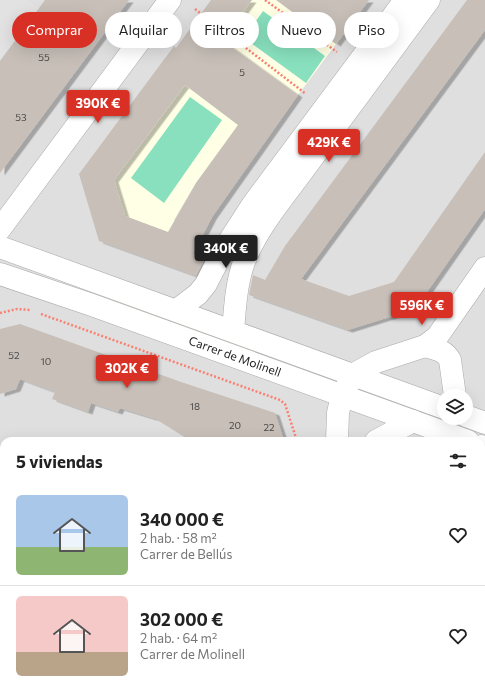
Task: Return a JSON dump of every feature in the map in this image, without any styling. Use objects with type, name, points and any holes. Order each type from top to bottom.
[{"type":"street","points":[[0,229],[170,0]]},
{"type":"street","points":[[177,310],[198,294],[206,284],[253,204],[405,0]]},
{"type":"street","points":[[233,331],[239,279],[248,252],[272,213],[429,0]]},
{"type":"street","points":[[230,241],[231,250],[235,254],[240,255],[248,252]]},
{"type":"street","name":"Carrer de Molinell","points":[[0,247],[354,374],[437,405]]},
{"type":"street","points":[[338,437],[338,413],[342,395],[354,374],[376,362],[425,346],[437,337],[485,268]]},
{"type":"street","name":"Carrer de Molinell","points":[[0,274],[92,305],[457,437]]},
{"type":"street","points":[[425,346],[443,351],[447,355],[450,360],[454,389]]},
{"type":"street","points":[[473,419],[485,423]]},
{"type":"street","points":[[383,437],[413,421]]},
{"type":"path","points":[[265,0],[337,52]]},
{"type":"path","points":[[195,9],[306,94]]},
{"type":"path","points":[[0,313],[17,309],[30,310],[280,400],[285,404],[296,437]]},
{"type":"shaded area","points":[[0,0],[485,0],[485,437],[0,437]]},
{"type":"shaded area","points":[[0,0],[28,0],[39,8],[36,12],[12,12],[12,45],[0,61]]},
{"type":"shaded area","points":[[252,0],[334,0],[351,12],[344,12],[344,33],[336,44],[336,12],[267,12],[267,48],[333,48],[298,95],[251,108],[196,183],[174,220],[188,228],[183,238],[125,216],[114,180],[199,65],[213,48],[259,48],[259,12],[242,12]]},
{"type":"green space","points":[[263,11],[267,14],[267,48],[314,48],[325,56],[306,83],[258,48],[259,48],[259,17]]},
{"type":"green space","points":[[190,97],[222,120],[164,203],[131,178]]},
{"type":"green space","points":[[109,297],[265,353],[263,358],[107,302]]},
{"type":"building","points":[[45,0],[129,0],[120,12],[105,12],[105,32],[97,43],[97,12],[36,12]]},
{"type":"building","points":[[211,0],[252,0],[243,12],[202,12]]},
{"type":"building","points":[[276,0],[369,0],[360,12],[344,12],[344,33],[336,44],[336,12],[292,12]]},
{"type":"building","points":[[467,0],[485,0],[485,30],[301,279],[349,296],[394,282],[485,152],[485,209],[415,309],[348,330],[249,295],[253,275],[265,280],[285,246]]},
{"type":"building","points":[[190,29],[190,48],[233,48],[298,95],[212,217],[193,254],[205,258],[196,276],[99,241],[79,174],[173,48],[182,48],[182,40]],"holes":[[[185,85],[238,125],[196,183],[168,232],[125,216],[114,180]]]},
{"type":"building","points":[[12,45],[12,48],[93,48],[0,173],[0,61]]},
{"type":"building","points":[[20,324],[181,382],[275,413],[283,437],[185,437],[156,419],[120,408],[118,412],[91,403],[88,412],[52,399],[55,392],[20,379],[16,389],[0,394],[0,329]]}]
